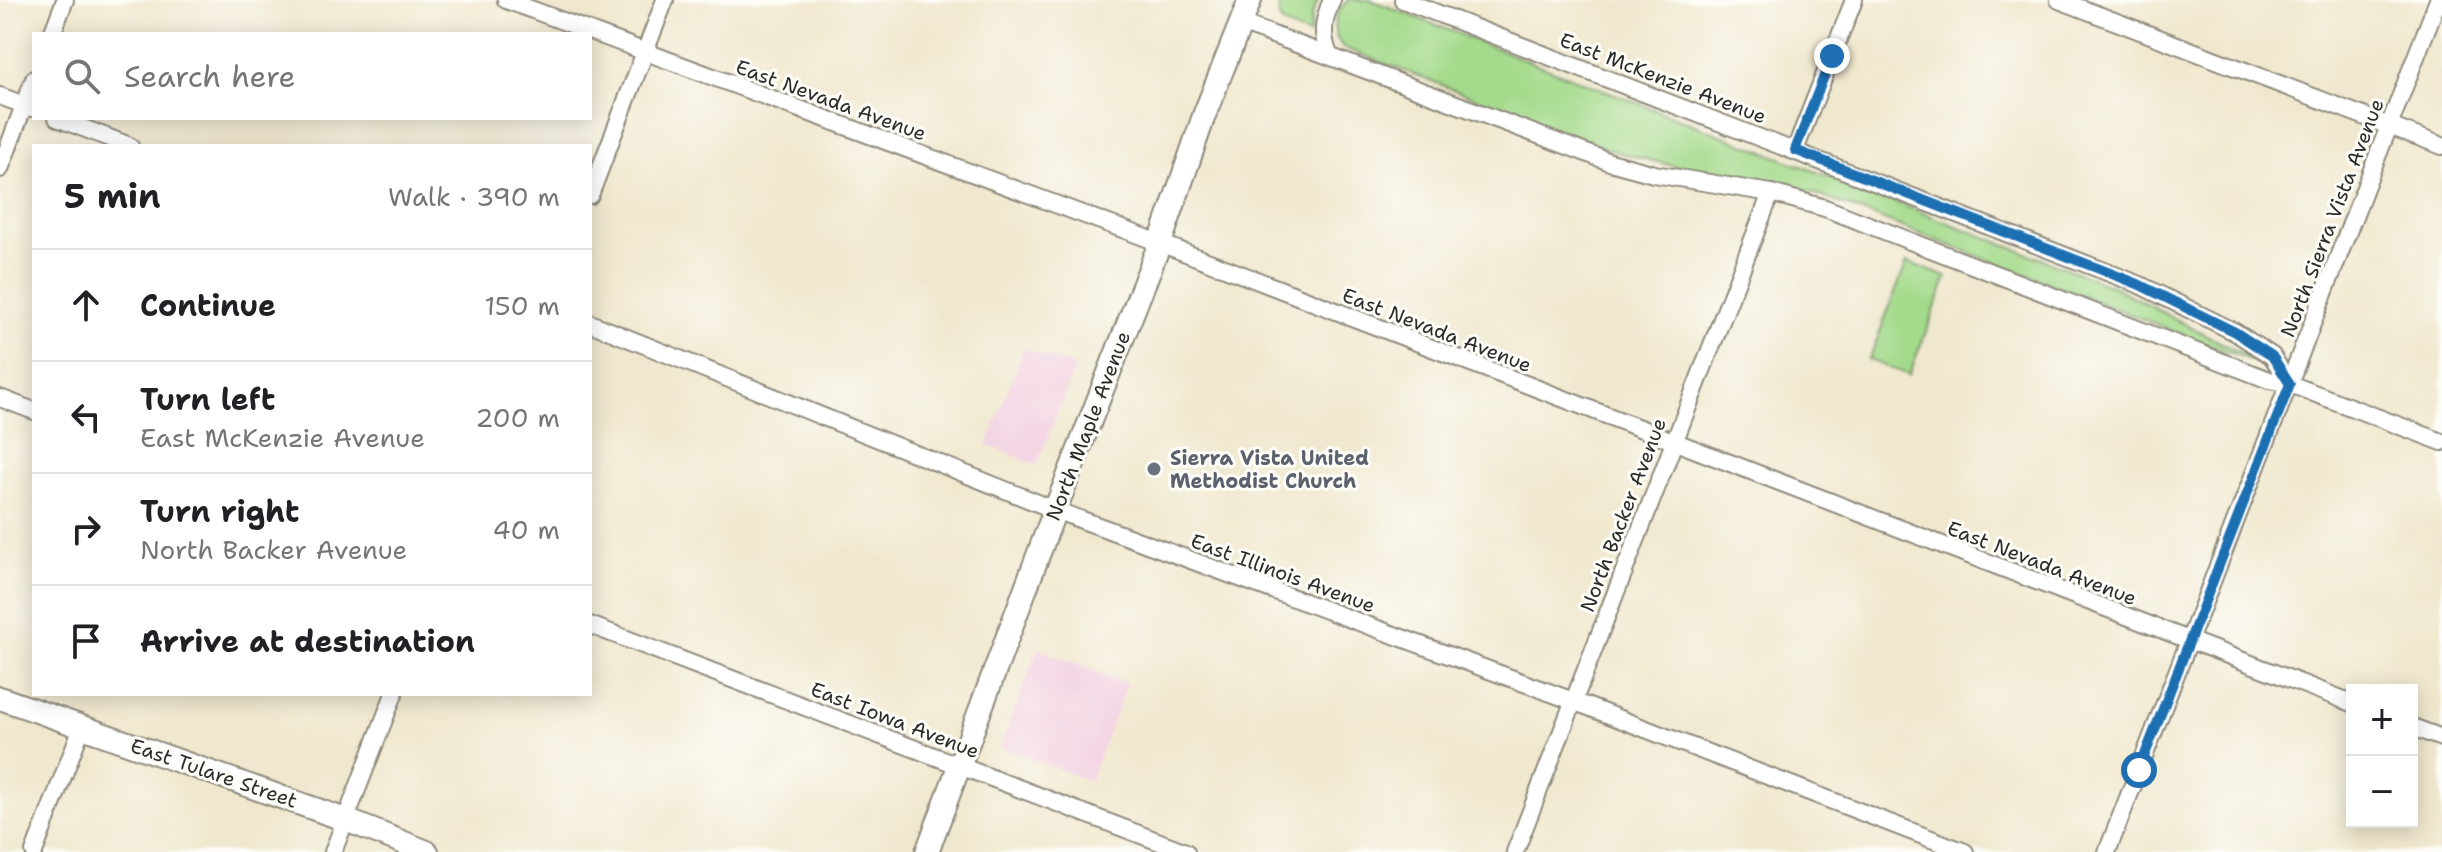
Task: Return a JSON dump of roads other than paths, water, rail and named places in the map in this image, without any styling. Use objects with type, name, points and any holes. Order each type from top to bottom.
[{"type":"main road","name":"North Maple Avenue","points":[[927,852],[1250,0]]},
{"type":"main road","name":"East Tulare Street","points":[[0,698],[346,820],[427,852]]},
{"type":"street","points":[[53,32],[65,0]]},
{"type":"street","name":"East Nevada Avenue","points":[[506,0],[590,32]]},
{"type":"street","points":[[592,190],[665,0]]},
{"type":"street","points":[[1329,55],[1323,41],[1323,24],[1332,0]]},
{"type":"street","name":"East McKenzie Avenue","points":[[1403,0],[2138,284],[2235,332],[2272,356],[2290,384]]},
{"type":"street","points":[[1795,150],[1854,0]]},
{"type":"street","points":[[2059,0],[2442,146]]},
{"type":"street","name":"North Sierra Vista Avenue","points":[[2107,852],[2438,0]]},
{"type":"street","points":[[1241,23],[1610,162],[1654,174],[1771,193],[1825,208],[2269,380],[2290,384],[2442,442]]},
{"type":"street","name":"East Nevada Avenue","points":[[592,33],[1160,243],[2346,701]]},
{"type":"street","points":[[0,96],[29,107],[0,169]]},
{"type":"street","points":[[62,120],[125,144]]},
{"type":"street","name":"North Backer Avenue","points":[[1515,852],[1771,193]]},
{"type":"street","name":"East Illinois Avenue","points":[[592,324],[1055,510],[1573,701],[1965,852]]},
{"type":"street","points":[[0,398],[32,410]]},
{"type":"street","name":"East Iowa Avenue","points":[[592,626],[1186,852]]},
{"type":"street","points":[[333,852],[393,696]]},
{"type":"street","points":[[34,852],[82,727]]},
{"type":"street","points":[[2418,729],[2442,738]]},
{"type":"place","name":"Sierra Vista United Methodist Church","points":[[1154,469]]}]
